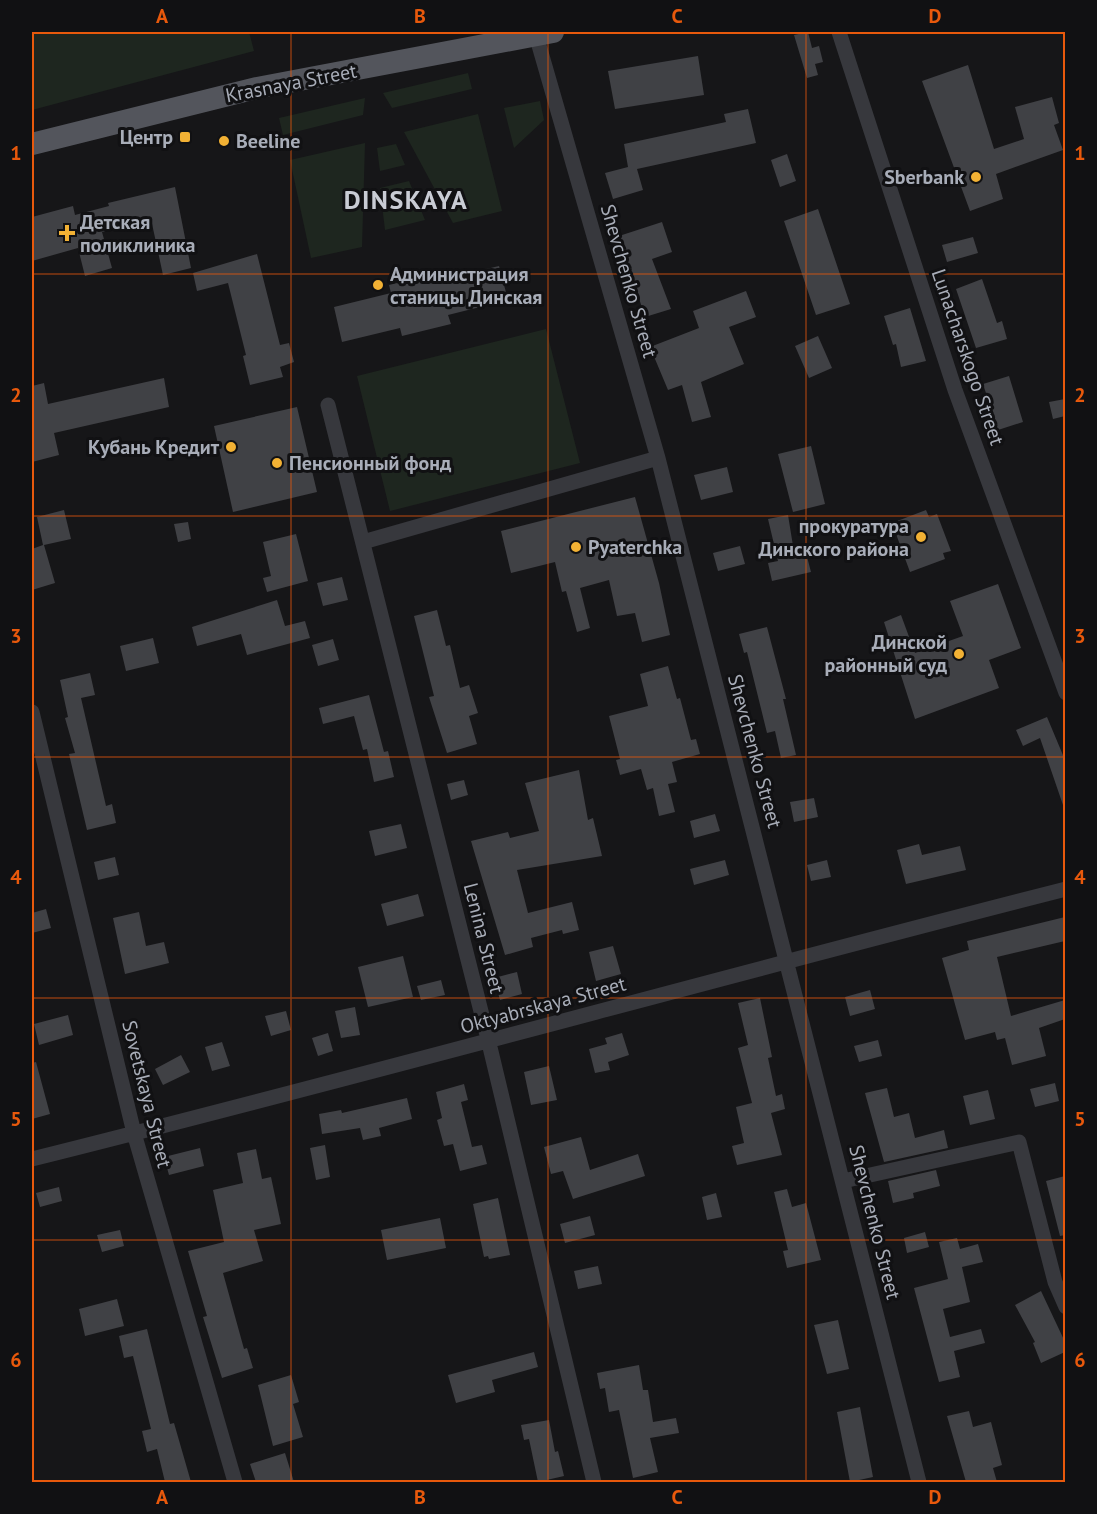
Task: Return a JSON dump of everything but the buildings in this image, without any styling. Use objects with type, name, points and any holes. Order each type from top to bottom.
[{"type":"main road","name":"Krasnaya Street","points":[[32,144],[257,88],[545,33]]},
{"type":"street","name":"Lunacharskogo Street","points":[[839,32],[955,390],[1065,693]]},
{"type":"street","name":"Shevchenko Street","points":[[545,33],[788,960],[919,1482]]},
{"type":"street","name":"Lenina Street","points":[[328,405],[489,1043],[594,1482]]},
{"type":"street","points":[[363,542],[658,458]]},
{"type":"street","name":"Sovetskaya Street","points":[[32,712],[134,1134],[235,1482]]},
{"type":"street","name":"Oktyabrskaya Street","points":[[32,1159],[489,1043],[788,960],[1065,889]]},
{"type":"street","points":[[843,1181],[1019,1142],[1055,1282],[1065,1308]]},
{"type":"shaded area","points":[[32,32],[249,32],[254,51],[32,110]]},
{"type":"shaded area","points":[[468,73],[472,89],[392,108],[383,93]]},
{"type":"shaded area","points":[[365,98],[363,115],[283,135],[279,118]]},
{"type":"shaded area","points":[[540,101],[544,120],[514,148],[504,108]]},
{"type":"shaded area","points":[[478,114],[502,211],[453,223],[404,132]]},
{"type":"shaded area","points":[[365,143],[362,247],[311,258],[290,160]]},
{"type":"shaded area","points":[[396,144],[405,165],[380,171],[377,148]]},
{"type":"shaded area","points":[[409,181],[425,220],[385,230],[380,188]]},
{"type":"shaded area","points":[[546,329],[580,463],[390,511],[357,376]]},
{"type":"place","name":"Центр","points":[[185,137]]},
{"type":"place","name":"Beeline","points":[[224,141]]},
{"type":"place","name":"Sberbank","points":[[976,177]]},
{"type":"place","name":"Детская поликлиника","points":[[67,233]]},
{"type":"place","name":"Администрация станицы Динская","points":[[378,285]]},
{"type":"place","name":"Кубань Кредит","points":[[231,447]]},
{"type":"place","name":"Пенсионный фонд","points":[[277,463]]},
{"type":"place","name":"прокуратура Динского района","points":[[921,537]]},
{"type":"place","name":"Pyaterchka","points":[[576,547]]},
{"type":"place","name":"Динской районный суд","points":[[959,654]]},
{"type":"district","name":"DINSKAYA","points":[[406,199]]}]
